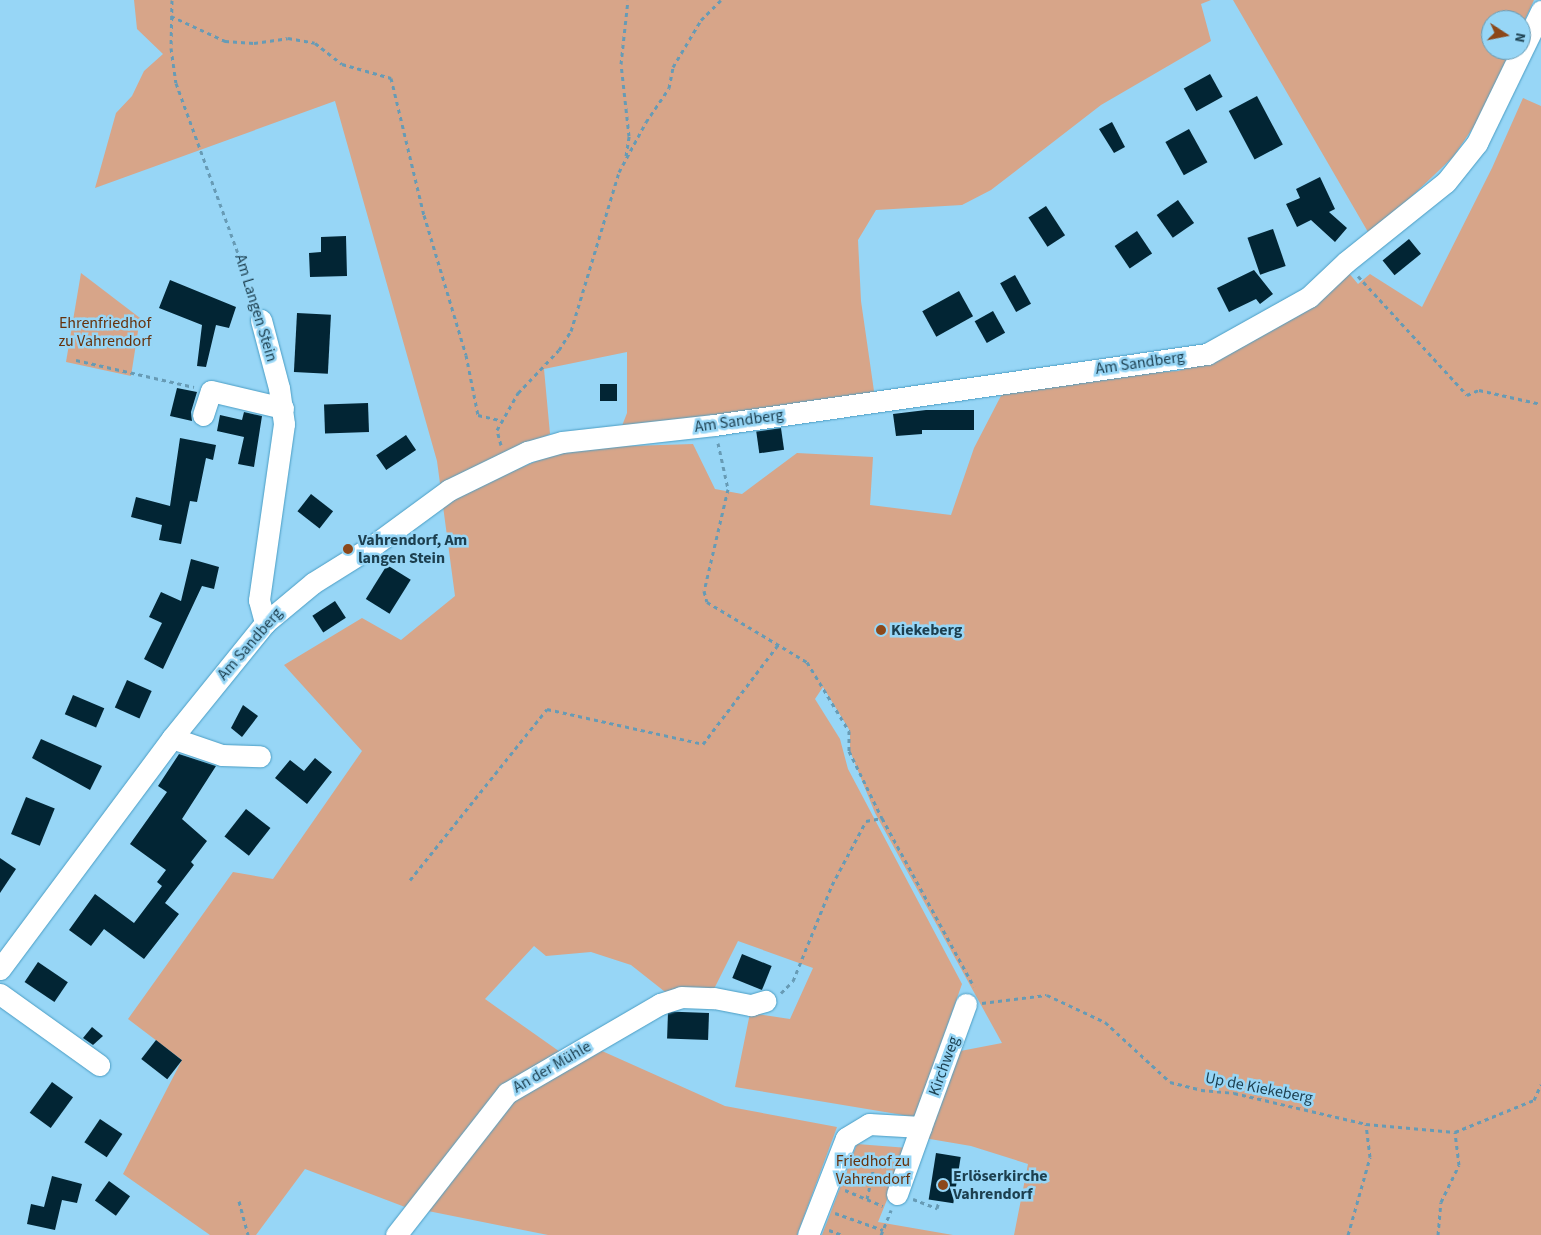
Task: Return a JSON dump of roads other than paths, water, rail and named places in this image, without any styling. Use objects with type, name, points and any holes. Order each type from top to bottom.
[{"type":"street","name":"Am Sandberg","points":[[0,969],[172,738],[265,623],[313,583],[374,545],[449,490],[499,464],[562,442],[714,425],[1207,354],[1309,297],[1346,262],[1446,182],[1477,143],[1541,11]]},
{"type":"street","name":"Am Langen Stein","points":[[261,320],[282,408],[284,424],[259,600],[265,623]]},
{"type":"street","points":[[203,415],[211,391],[282,408]]},
{"type":"street","points":[[172,738],[222,754],[260,756]]},
{"type":"street","points":[[0,994],[99,1065]]},
{"type":"street","name":"An der Mühle","points":[[396,1235],[507,1094],[660,1004],[681,997],[714,998],[751,1005],[765,1001]]},
{"type":"street","name":"Kirchweg","points":[[894,1202],[921,1127],[975,1004]]},
{"type":"street","points":[[808,1235],[846,1138],[869,1124],[921,1127]]},
{"type":"place","name":"Vahrendorf, Am langen Stein","points":[[348,549]]},
{"type":"place","name":"Kiekeberg","points":[[881,630]]},
{"type":"place","name":"Erlöserkirche Vahrendorf","points":[[943,1185]]},
{"type":"park label","name":"Ehrenfriedhof zu Vahrendorf","points":[[105,332]]},
{"type":"park label","name":"Friedhof zu Vahrendorf","points":[[873,1170]]}]
